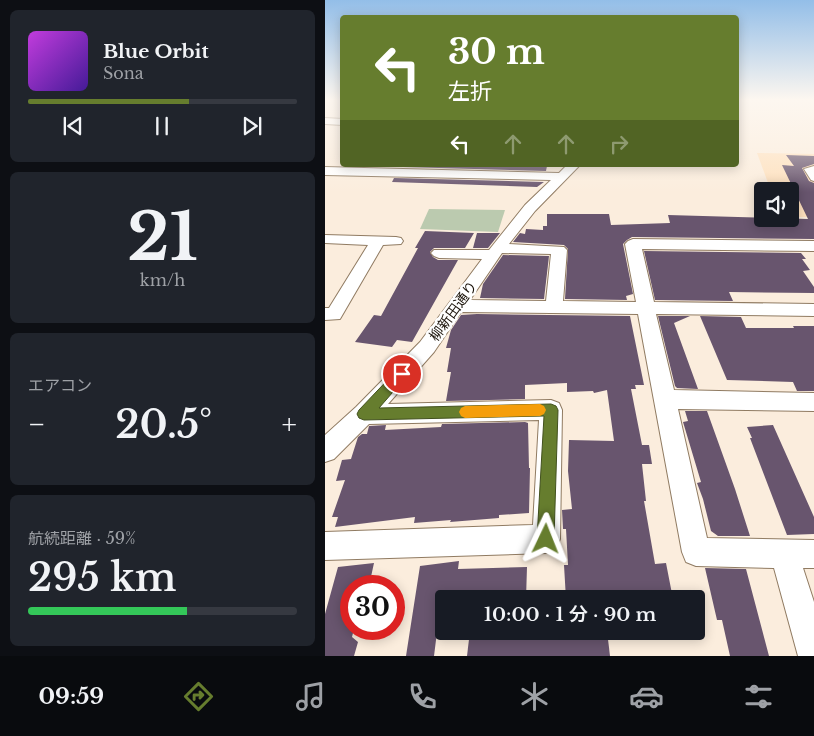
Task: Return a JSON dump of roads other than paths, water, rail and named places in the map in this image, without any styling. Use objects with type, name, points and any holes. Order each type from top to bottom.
[{"type":"street","points":[[814,169],[808,169],[814,178]]},
{"type":"street","points":[[325,171],[568,171]]},
{"type":"street","name":"柳新田通り","points":[[326,448],[364,414],[427,347],[496,252],[531,208],[568,171]]},
{"type":"street","points":[[325,239],[396,241]]},
{"type":"street","points":[[325,314],[334,314],[378,240]]},
{"type":"street","points":[[814,246],[633,244],[696,552],[814,554]]},
{"type":"street","points":[[439,253],[559,250],[554,306]]},
{"type":"street","points":[[458,306],[814,310]]},
{"type":"street","points":[[666,399],[814,402]]},
{"type":"street","points":[[325,546],[546,539],[551,410],[364,414]]},
{"type":"street","points":[[784,553],[814,654]]}]
